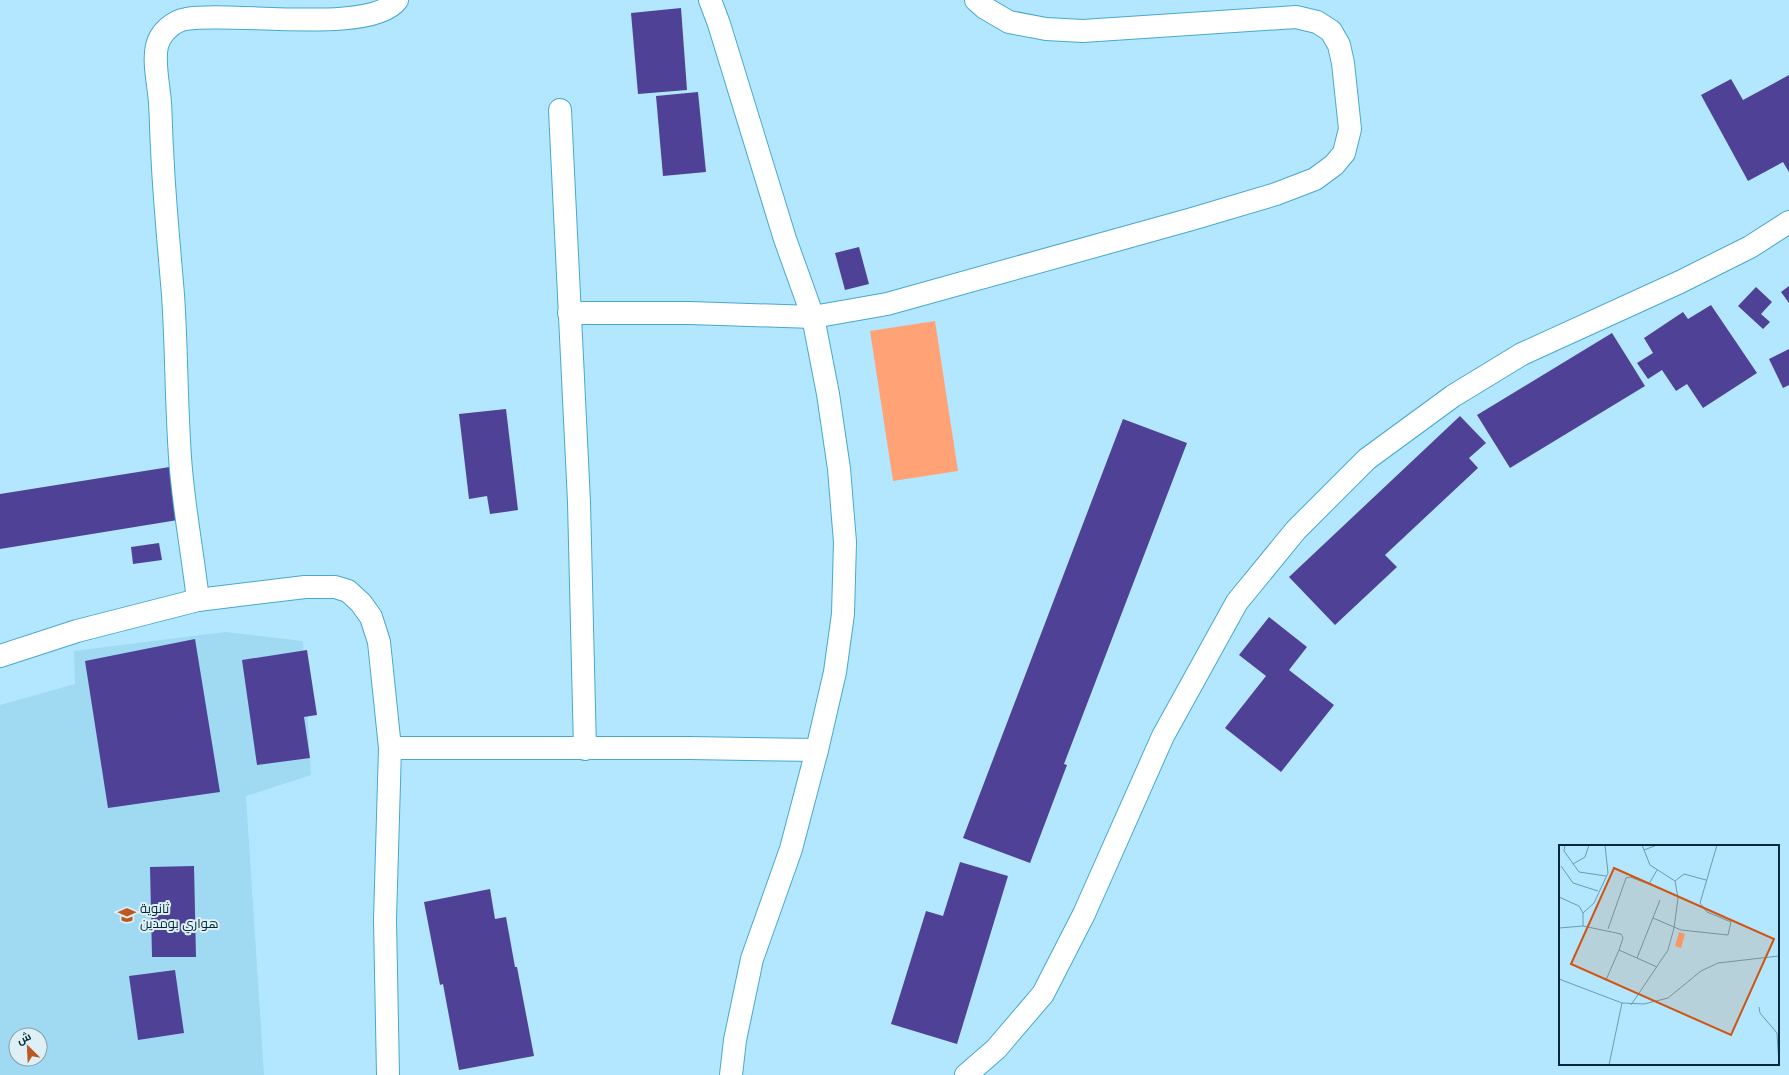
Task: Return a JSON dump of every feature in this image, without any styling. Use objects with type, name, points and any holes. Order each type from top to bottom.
[{"type":"street","points":[[198,600],[181,471],[173,295],[163,190],[160,104],[156,66],[157,45],[163,33],[184,19],[214,17],[275,19],[359,18],[387,10],[397,0]]},
{"type":"street","points":[[710,0],[719,24],[785,239],[813,318],[828,394],[839,469],[845,542],[843,614],[835,672],[817,750],[791,849],[752,959],[735,1040],[732,1075]]},
{"type":"street","points":[[569,313],[690,313],[813,318],[888,304],[1269,196],[1315,179],[1334,166],[1344,153],[1350,129],[1343,63],[1339,46],[1331,30],[1317,22],[1296,17],[1083,31],[1046,29],[1009,22],[985,8],[976,0]]},
{"type":"street","points":[[560,110],[579,502],[585,749]]},
{"type":"street","points":[[966,1075],[996,1049],[1043,994],[1084,914],[1163,736],[1237,602],[1296,530],[1366,459],[1453,396],[1522,354],[1680,282],[1750,247],[1789,222]]},
{"type":"street","points":[[0,656],[77,631],[198,600],[306,587],[335,587],[348,591],[361,603],[371,617],[379,642],[390,748],[385,920],[388,1075]]},
{"type":"street","points":[[390,748],[689,748],[817,750]]},
{"type":"shaded area","points":[[935,321],[958,471],[893,481],[870,331]]},
{"type":"shaded area","name":"ثانوية هواري بومدين","points":[[225,632],[303,641],[311,775],[246,796],[264,1075],[0,1075],[0,705],[75,684],[74,651]]},
{"type":"building","points":[[681,8],[687,90],[638,94],[631,13]]},
{"type":"building","points":[[1789,75],[1789,172],[1783,162],[1748,181],[1701,95],[1731,79],[1743,100]]},
{"type":"building","points":[[698,92],[706,172],[663,176],[656,96]]},
{"type":"building","points":[[859,247],[869,284],[845,290],[835,253]]},
{"type":"building","points":[[1789,286],[1789,303],[1781,292]]},
{"type":"building","points":[[1756,287],[1772,302],[1761,314],[1770,322],[1763,329],[1738,306]]},
{"type":"building","points":[[1711,305],[1757,373],[1703,408],[1687,384],[1676,391],[1662,370],[1648,379],[1637,363],[1653,353],[1644,338],[1683,312],[1688,319]]},
{"type":"building","points":[[1612,333],[1645,386],[1510,468],[1477,415]]},
{"type":"building","points":[[1789,349],[1789,385],[1783,388],[1769,359]]},
{"type":"building","points":[[506,409],[518,510],[490,514],[487,496],[469,499],[459,414]]},
{"type":"building","points":[[1460,416],[1486,443],[1469,458],[1478,468],[1385,555],[1397,567],[1335,625],[1289,577]]},
{"type":"building","points":[[1123,419],[1187,443],[1064,764],[1067,765],[1030,863],[963,838]]},
{"type":"building","points":[[182,465],[190,518],[0,549],[0,494]]},
{"type":"building","points":[[159,543],[162,560],[133,564],[131,547]]},
{"type":"building","points":[[1269,617],[1307,647],[1289,670],[1334,705],[1281,772],[1225,728],[1266,676],[1239,655]]},
{"type":"building","points":[[195,639],[220,792],[108,808],[85,661]]},
{"type":"building","points":[[307,650],[317,715],[304,717],[310,758],[257,765],[242,660]]},
{"type":"building","points":[[960,862],[1008,876],[957,1044],[891,1024],[926,911],[943,916]]},
{"type":"building","points":[[194,866],[196,957],[152,957],[150,867]]},
{"type":"building","points":[[490,889],[495,919],[506,917],[534,1056],[459,1070],[443,984],[440,985],[424,902]]},
{"type":"building","points":[[175,970],[184,1033],[138,1040],[129,976]]},
{"type":"place","name":"ثانوية هواري بومدين","points":[[127,915]]}]
